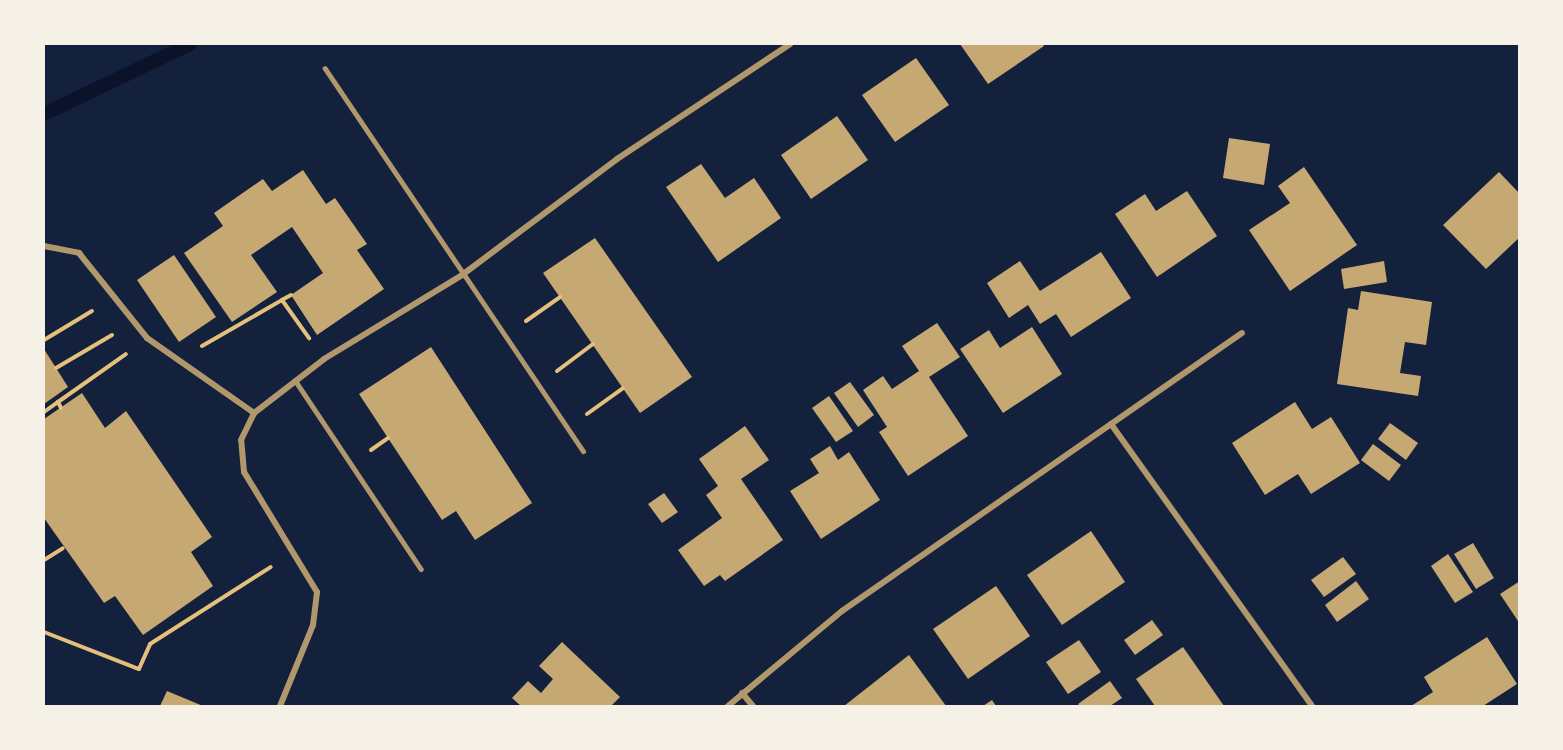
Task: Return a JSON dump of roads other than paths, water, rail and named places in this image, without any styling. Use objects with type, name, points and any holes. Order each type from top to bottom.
[{"type":"street","points":[[280,706],[317,610],[317,592],[244,472],[241,440],[254,413],[324,359],[462,274],[617,159],[790,44]]},
{"type":"street","points":[[44,246],[79,253],[147,338],[254,413]]},
{"type":"street","points":[[728,706],[842,611],[1242,333]]},
{"type":"street","points":[[1111,424],[1312,706]]},
{"type":"street","points":[[742,693],[753,706]]},
{"type":"lane","points":[[325,68],[583,452]]},
{"type":"lane","points":[[295,380],[421,569]]},
{"type":"waterway","points":[[44,114],[190,44]]}]
